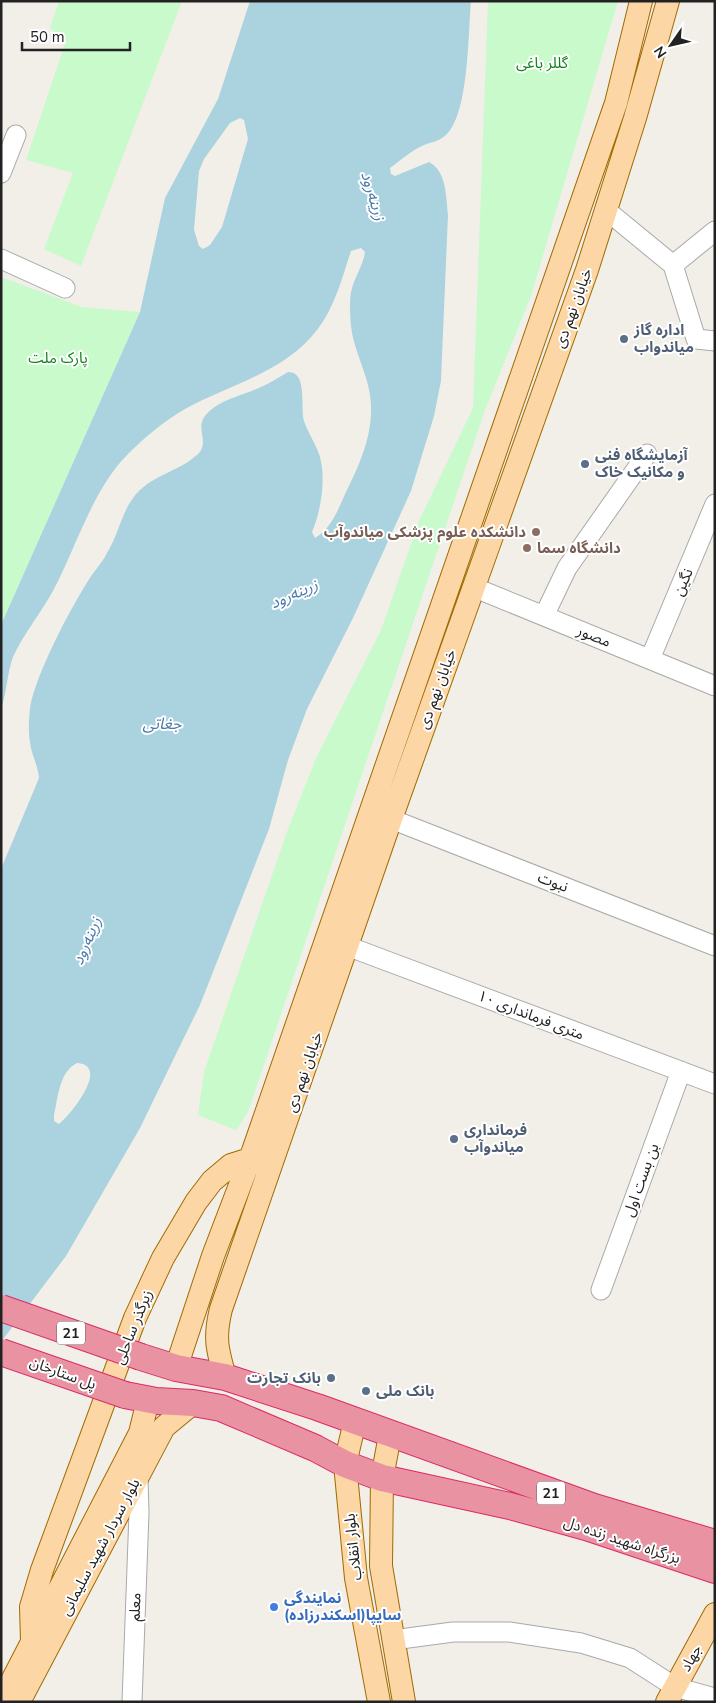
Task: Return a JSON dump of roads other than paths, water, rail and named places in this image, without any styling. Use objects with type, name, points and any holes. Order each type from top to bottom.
[{"type":"highway","name":"21","points":[[1,1308],[141,1357],[176,1368],[225,1377],[390,1434]]},
{"type":"highway","name":"پل ستارخان","points":[[1,1352],[136,1398]]},
{"type":"highway","name":"21","points":[[136,1398],[193,1403],[221,1408],[246,1417],[315,1448],[345,1464],[382,1478]]},
{"type":"highway","name":"بزرگراه شهید زنده دل","points":[[390,1434],[594,1507],[715,1543]]},
{"type":"highway","name":"بزرگراه شهید زنده دل","points":[[382,1478],[548,1516],[715,1570]]},
{"type":"main road","name":"خیابان نهم دی","points":[[176,1368],[213,1256],[250,1159],[616,103],[641,1]]},
{"type":"main road","name":"خیابان نهم دی","points":[[225,1377],[215,1332],[391,819],[587,270],[647,76],[668,1]]},
{"type":"main road","points":[[624,71],[647,76]]},
{"type":"main road","points":[[450,578],[473,587]]},
{"type":"main road","points":[[250,1159],[270,1169]]},
{"type":"main road","name":"زیرگذر ساحلی","points":[[32,1641],[31,1607],[42,1570],[135,1318],[159,1267],[196,1202],[212,1180],[231,1165],[250,1159]]},
{"type":"main road","name":"بلوار سردار شهید سلیمانی","points":[[20,1702],[104,1520],[140,1433],[136,1398]]},
{"type":"main road","name":"بلوار سردار شهید سلیمانی","points":[[1,1702],[32,1641],[104,1520],[138,1476],[164,1427],[193,1403]]},
{"type":"main road","name":"بلوار انقلاب","points":[[355,1421],[345,1464],[356,1578],[380,1702]]},
{"type":"main road","name":"بلوار انقلاب","points":[[390,1434],[382,1478],[382,1580],[404,1702]]},
{"type":"main road","points":[[356,1578],[382,1580]]},
{"type":"main road","name":"جهاد","points":[[675,1697],[715,1614]]},
{"type":"street","points":[[1,173],[16,135]]},
{"type":"street","points":[[606,210],[673,265],[696,339],[715,340]]},
{"type":"street","points":[[673,265],[715,231]]},
{"type":"street","points":[[1,259],[65,288]]},
{"type":"street","points":[[544,616],[567,568],[647,454]]},
{"type":"street","name":"نگین","points":[[650,659],[715,504]]},
{"type":"street","name":"مصور","points":[[473,587],[715,686]]},
{"type":"street","name":"نبوت","points":[[391,819],[715,946]]},
{"type":"street","name":"۱۰ متری فرمانداری","points":[[347,946],[715,1084]]},
{"type":"street","name":"بن بست اول","points":[[601,1290],[681,1071]]},
{"type":"street","name":"معلم","points":[[132,1702],[139,1513],[138,1476]]},
{"type":"street","points":[[393,1640],[453,1632],[509,1632],[581,1643],[630,1658],[675,1697],[715,1698]]},
{"type":"water","name":"جغاتی","points":[[250,1],[471,1],[466,72],[459,110],[454,125],[446,135],[437,141],[418,148],[390,168],[391,174],[395,176],[429,162],[435,166],[445,186],[448,215],[441,381],[434,416],[411,491],[353,618],[307,709],[288,760],[269,829],[200,1005],[140,1128],[66,1256],[1,1342],[1,869],[39,778],[31,746],[29,729],[30,708],[46,661],[72,608],[111,545],[129,504],[140,490],[198,454],[203,445],[202,421],[210,410],[224,402],[261,387],[288,372],[294,373],[298,377],[302,391],[304,421],[320,457],[323,475],[322,495],[312,532],[315,538],[325,530],[337,513],[357,468],[370,428],[371,399],[354,341],[350,317],[351,292],[365,252],[361,248],[351,251],[329,312],[317,330],[304,344],[289,357],[273,367],[202,400],[177,414],[141,441],[116,468],[95,500],[54,589],[13,657],[1,709],[1,625],[140,312],[165,198],[218,99]],"holes":[[[240,118],[244,120],[248,139],[222,227],[210,245],[203,249],[199,246],[194,230],[199,171],[204,159],[230,123]],[[77,1063],[86,1066],[90,1072],[89,1081],[78,1102],[59,1124],[54,1121],[54,1115],[60,1086],[66,1073]]]},
{"type":"place","name":"اداره گاز میاندواب","points":[[624,339]]},
{"type":"place","name":"آزمایشگاه فنی و مکانیک خاک","points":[[585,464]]},
{"type":"place","name":"دانشکده علوم پزشکی میاندوآب","points":[[536,532]]},
{"type":"place","name":"دانشگاه سما","points":[[527,548]]},
{"type":"place","name":"فرمانداری میاندوآب","points":[[454,1139]]},
{"type":"place","name":"بانک تجارت","points":[[331,1378]]},
{"type":"place","name":"بانک ملی","points":[[366,1391]]},
{"type":"place","name":"نمایندگی سایپا(اسکندرزاده)","points":[[274,1607]]},
{"type":"park label","name":"گللر باغی","points":[[542,63]]},
{"type":"park label","name":"پارک ملت","points":[[58,358]]},
{"type":"water label","name":"زرینه‌رود","points":[[373,196]]},
{"type":"water label","name":"زرینه‌رود","points":[[294,594]]},
{"type":"water label","name":"زرینه‌رود","points":[[87,941]]}]
